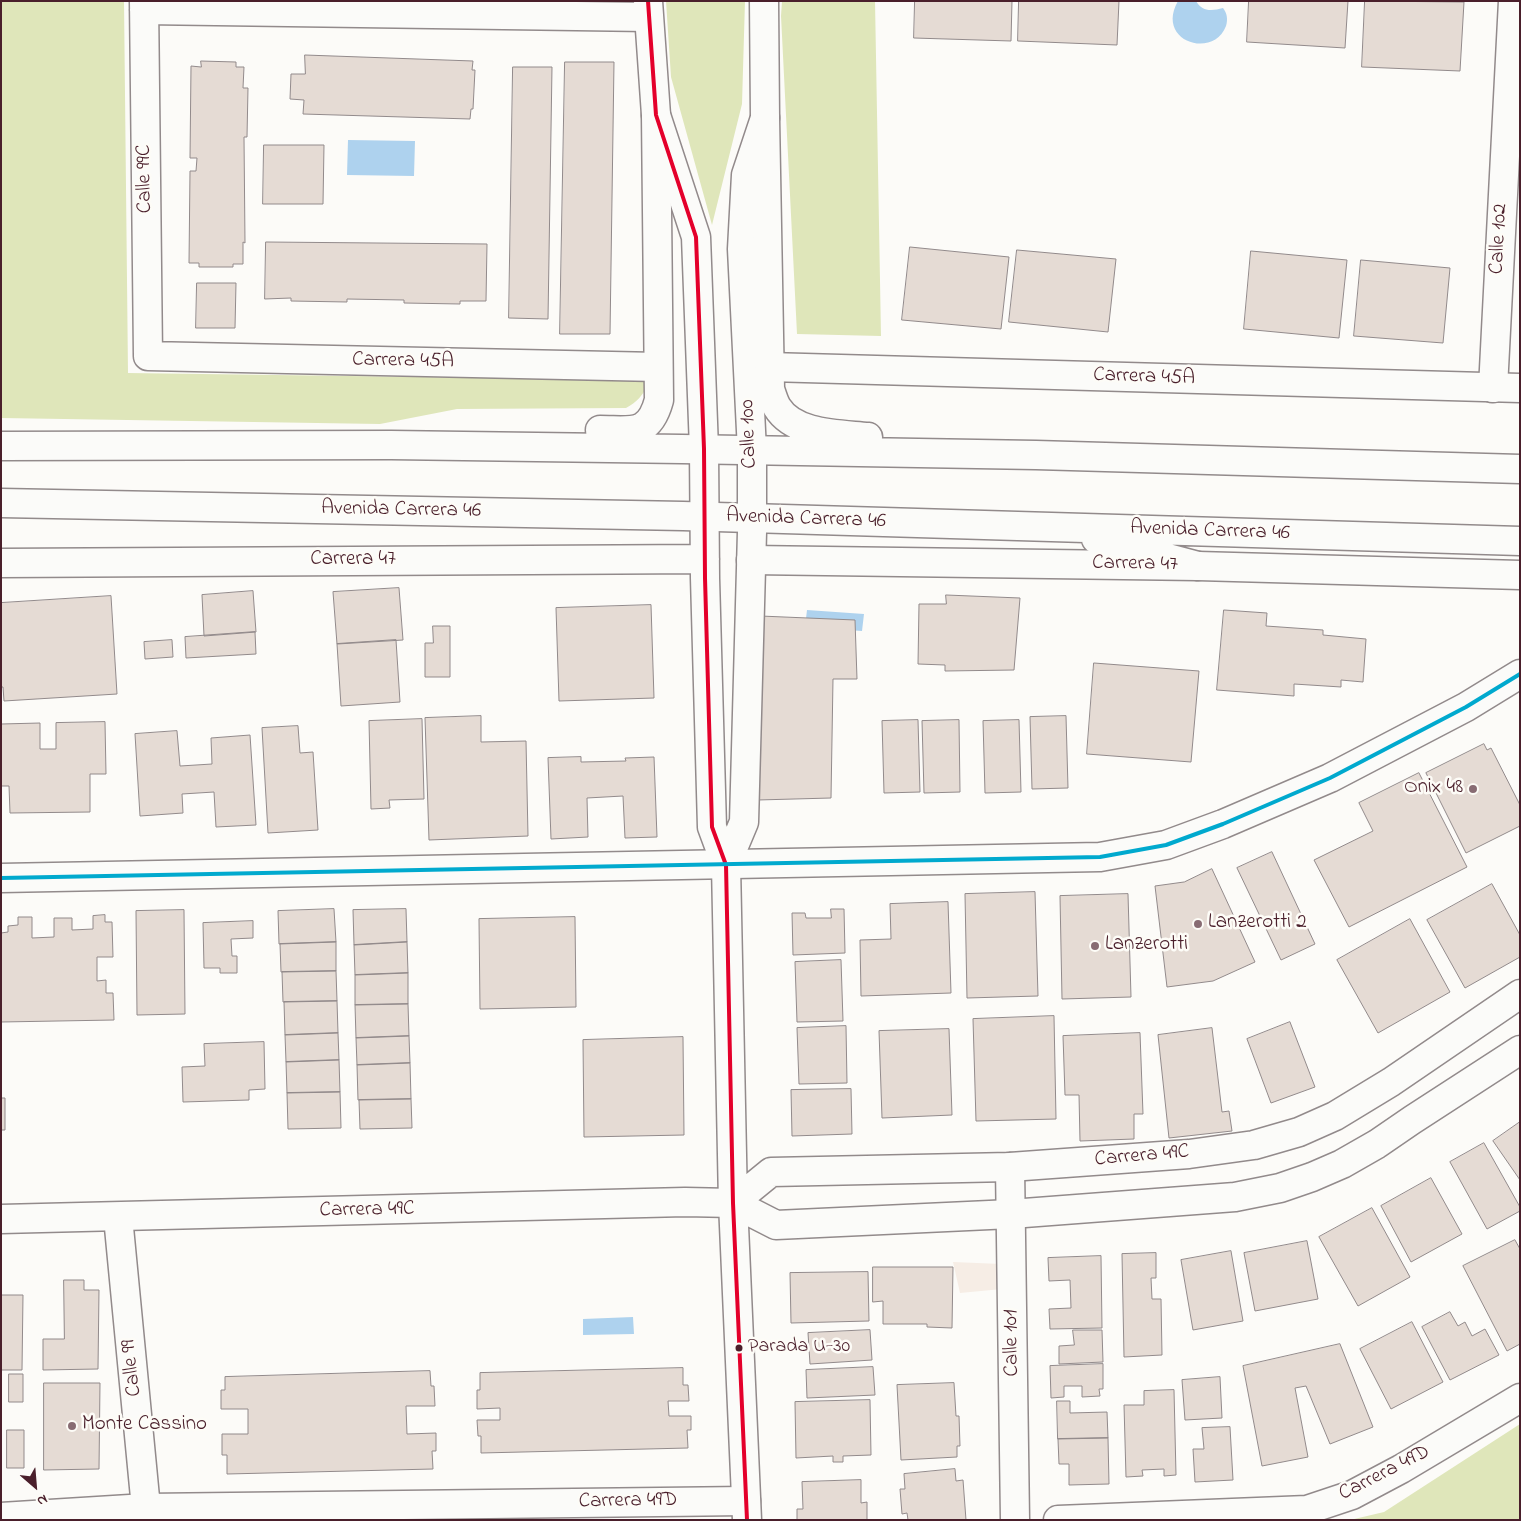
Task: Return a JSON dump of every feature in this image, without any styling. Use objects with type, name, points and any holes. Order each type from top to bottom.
[{"type":"street","name":"Calle 100","points":[[726,865],[744,822],[752,451],[742,249],[746,176],[765,118],[764,1]]},
{"type":"street","name":"Calle 102","points":[[1493,388],[1513,1]]},
{"type":"street","points":[[144,6],[648,9]]},
{"type":"street","name":"Calle 99C","points":[[144,6],[148,356]]},
{"type":"street","name":"Calle 100","points":[[648,9],[656,115],[696,237],[704,449],[712,827],[726,865],[733,1203],[746,1510]]},
{"type":"street","points":[[391,446],[437,428],[635,430],[648,424],[655,415],[659,400],[656,115]]},
{"type":"street","points":[[765,118],[769,367],[770,389],[778,408],[789,420],[805,428],[841,435],[877,438],[1021,440],[1036,455]]},
{"type":"street","name":"Carrera 45A","points":[[148,356],[658,367]]},
{"type":"street","name":"Carrera 45A","points":[[769,367],[1520,388]]},
{"type":"street","points":[[1,446],[391,446],[704,449],[1036,455],[1520,469]]},
{"type":"street","name":"Avenida Carrera 46","points":[[1,503],[704,517],[1520,541]]},
{"type":"street","points":[[1051,528],[1198,566]]},
{"type":"street","name":"Carrera 47","points":[[1,563],[705,559]]},
{"type":"street","name":"Carrera 47","points":[[751,560],[1198,566],[1520,575]]},
{"type":"street","points":[[1,878],[1100,857],[1166,845],[1223,824],[1330,778],[1466,707],[1520,674]]},
{"type":"street","name":"Carrera 49C","points":[[733,1203],[771,1172],[1010,1167],[1188,1154],[1254,1145],[1299,1132],[1335,1116],[1391,1082],[1520,994]]},
{"type":"street","name":"Carrera 49C","points":[[1,1219],[684,1202],[733,1203],[776,1225],[1011,1214],[1236,1197],[1280,1188],[1342,1164],[1377,1144],[1520,1050]]},
{"type":"street","name":"Calle 101","points":[[1010,1167],[1015,1520]]},
{"type":"street","name":"Calle 99","points":[[118,1217],[146,1514]]},
{"type":"street","name":"Carrera 49D","points":[[1058,1520],[1307,1510],[1352,1495],[1401,1469],[1520,1398]]},
{"type":"street","name":"Carrera 49D","points":[[1,1517],[146,1514],[746,1510]]},
{"type":"shaded area","points":[[953,1262],[1001,1264],[1002,1289],[960,1293]]},
{"type":"green space","points":[[1,1],[124,1],[128,373],[643,380],[648,385],[646,389],[636,401],[626,408],[457,409],[380,424],[1,418]]},
{"type":"green space","points":[[666,1],[745,1],[742,104],[712,225],[671,77]]},
{"type":"green space","points":[[782,1],[875,1],[881,336],[797,334],[781,16]]},
{"type":"green space","points":[[1520,1424],[1520,1520],[1350,1520],[1384,1512]]},
{"type":"water","points":[[1178,1],[1196,1],[1198,5],[1208,10],[1223,8],[1226,14],[1226,26],[1219,36],[1210,42],[1199,44],[1188,41],[1174,27],[1173,15]]},
{"type":"water","points":[[348,140],[415,141],[414,176],[347,175]]},
{"type":"water","points":[[807,610],[864,614],[862,631],[805,627]]},
{"type":"water","points":[[633,1317],[634,1334],[583,1335],[583,1319]]},
{"type":"building","points":[[915,1],[1012,1],[1011,41],[914,38]]},
{"type":"building","points":[[1019,1],[1119,1],[1117,45],[1018,41]]},
{"type":"building","points":[[1249,1],[1348,1],[1345,48],[1247,42]]},
{"type":"building","points":[[1365,1],[1464,2],[1460,71],[1362,67]]},
{"type":"building","points":[[305,55],[473,61],[472,70],[475,70],[473,109],[471,109],[470,119],[303,114],[304,100],[290,99],[291,74],[305,74]]},
{"type":"building","points":[[201,61],[236,62],[236,67],[244,67],[243,88],[248,88],[247,137],[244,137],[245,243],[243,242],[243,264],[233,264],[233,267],[199,267],[199,263],[189,263],[190,171],[196,171],[197,158],[190,158],[191,66],[201,67]]},
{"type":"building","points":[[565,62],[614,62],[610,334],[560,334]]},
{"type":"building","points":[[513,67],[552,67],[548,319],[509,318]]},
{"type":"building","points":[[264,145],[324,145],[323,204],[263,204]]},
{"type":"building","points":[[266,242],[487,244],[486,301],[460,301],[460,304],[404,303],[404,300],[347,299],[347,302],[291,301],[291,298],[265,299]]},
{"type":"building","points":[[910,247],[1009,257],[1001,329],[902,320]]},
{"type":"building","points":[[1017,250],[1116,259],[1108,332],[1009,322]]},
{"type":"building","points":[[1251,251],[1347,260],[1339,338],[1244,329]]},
{"type":"building","points":[[1361,260],[1450,268],[1443,343],[1354,336]]},
{"type":"building","points":[[197,283],[236,283],[235,328],[196,328]]},
{"type":"building","points":[[399,588],[403,640],[337,644],[333,592]]},
{"type":"building","points":[[253,591],[256,632],[204,636],[202,595]]},
{"type":"building","points":[[946,595],[1020,598],[1014,670],[945,671],[945,665],[918,664],[919,604],[946,604]]},
{"type":"building","points":[[111,596],[117,694],[4,701],[3,687],[1,687],[1,603]]},
{"type":"building","points":[[651,605],[654,698],[559,701],[556,608]]},
{"type":"building","points":[[1224,610],[1267,613],[1266,626],[1323,630],[1323,635],[1366,639],[1363,682],[1341,680],[1341,687],[1294,684],[1294,696],[1217,690]]},
{"type":"building","points":[[760,616],[855,620],[857,679],[833,679],[831,798],[758,800]]},
{"type":"building","points":[[433,626],[450,626],[450,677],[425,677],[425,643],[433,643]]},
{"type":"building","points":[[255,632],[256,654],[186,658],[185,637]]},
{"type":"building","points":[[172,640],[173,657],[145,659],[144,642]]},
{"type":"building","points":[[396,640],[400,702],[341,706],[337,644]]},
{"type":"building","points":[[1094,663],[1199,671],[1191,762],[1087,754]]},
{"type":"building","points":[[481,716],[481,742],[526,741],[528,836],[429,840],[425,718]]},
{"type":"building","points":[[1066,716],[1068,788],[1032,789],[1030,717]]},
{"type":"building","points":[[422,719],[424,799],[389,800],[390,808],[371,809],[369,721]]},
{"type":"building","points":[[918,720],[920,792],[884,793],[882,721]]},
{"type":"building","points":[[959,720],[960,792],[924,793],[922,721]]},
{"type":"building","points":[[1019,720],[1021,792],[985,793],[983,721]]},
{"type":"building","points":[[105,722],[106,774],[90,774],[90,812],[10,813],[9,786],[1,786],[1,724],[40,723],[40,749],[56,749],[56,723]]},
{"type":"building","points":[[298,726],[300,753],[313,752],[318,830],[268,833],[262,728]]},
{"type":"building","points":[[177,731],[180,766],[212,764],[211,738],[250,735],[256,825],[216,827],[214,792],[182,794],[183,813],[140,816],[135,734]]},
{"type":"building","name":"Onix 48","points":[[1484,744],[1487,750],[1491,748],[1520,805],[1520,826],[1466,853],[1426,773]]},
{"type":"building","points":[[581,757],[581,762],[626,761],[625,758],[654,757],[657,837],[625,838],[623,796],[587,798],[588,837],[551,839],[548,758]]},
{"type":"building","points":[[1419,773],[1467,867],[1349,927],[1314,860],[1373,831],[1359,803]]},
{"type":"building","points":[[1272,852],[1315,944],[1281,960],[1237,868]]},
{"type":"building","name":"Lanzerotti 2","points":[[1212,869],[1255,962],[1213,981],[1167,987],[1155,886],[1184,882]]},
{"type":"building","points":[[1492,884],[1520,935],[1520,957],[1465,988],[1427,920]]},
{"type":"building","points":[[1035,892],[1038,996],[967,998],[965,894]]},
{"type":"building","name":"Lanzerotti","points":[[1128,894],[1131,997],[1062,999],[1060,896]]},
{"type":"building","points":[[948,902],[951,993],[861,996],[860,940],[891,939],[890,904]]},
{"type":"building","points":[[334,909],[336,942],[279,944],[278,911]]},
{"type":"building","points":[[406,909],[407,942],[354,945],[353,910]]},
{"type":"building","points":[[831,909],[844,909],[845,953],[793,955],[792,913],[805,913],[806,918],[831,918]]},
{"type":"building","points":[[184,910],[185,1014],[137,1015],[136,911]]},
{"type":"building","points":[[105,915],[105,922],[112,922],[113,957],[97,957],[97,981],[106,980],[106,993],[113,993],[114,1020],[1,1022],[1,933],[8,932],[8,926],[18,925],[18,917],[32,917],[32,938],[54,937],[54,918],[72,918],[72,930],[93,929],[93,916]]},
{"type":"building","points":[[575,917],[576,1007],[480,1009],[479,919]]},
{"type":"building","points":[[1410,919],[1450,992],[1378,1033],[1337,960]]},
{"type":"building","points":[[253,921],[253,938],[231,939],[232,956],[237,956],[237,973],[220,973],[220,968],[204,968],[203,923]]},
{"type":"building","points":[[336,942],[336,971],[281,972],[280,944]]},
{"type":"building","points":[[407,942],[408,973],[355,975],[354,945]]},
{"type":"building","points":[[841,960],[843,1021],[797,1022],[795,962]]},
{"type":"building","points":[[336,971],[337,1001],[283,1002],[282,972]]},
{"type":"building","points":[[408,973],[408,1004],[355,1005],[355,975]]},
{"type":"building","points":[[337,1001],[338,1033],[285,1035],[284,1002]]},
{"type":"building","points":[[408,1004],[409,1036],[356,1038],[355,1005]]},
{"type":"building","points":[[1054,1016],[1056,1119],[976,1121],[973,1019]]},
{"type":"building","points":[[1290,1022],[1315,1087],[1271,1103],[1247,1039]]},
{"type":"building","points":[[846,1026],[847,1083],[799,1084],[797,1028]]},
{"type":"building","points":[[1212,1028],[1222,1112],[1229,1111],[1232,1131],[1169,1138],[1158,1035]]},
{"type":"building","points":[[949,1029],[952,1115],[882,1118],[879,1031]]},
{"type":"building","points":[[338,1033],[339,1060],[286,1062],[285,1035]]},
{"type":"building","points":[[1140,1033],[1143,1114],[1134,1114],[1134,1139],[1080,1141],[1079,1095],[1065,1095],[1063,1036]]},
{"type":"building","points":[[409,1036],[410,1063],[357,1065],[356,1038]]},
{"type":"building","points":[[683,1037],[684,1135],[584,1137],[583,1040]]},
{"type":"building","points":[[264,1042],[265,1089],[249,1090],[249,1100],[183,1102],[182,1067],[205,1066],[204,1044]]},
{"type":"building","points":[[339,1060],[340,1092],[287,1093],[286,1062]]},
{"type":"building","points":[[410,1063],[411,1099],[358,1100],[357,1065]]},
{"type":"building","points":[[851,1089],[852,1134],[792,1136],[791,1090]]},
{"type":"building","points":[[340,1092],[341,1128],[288,1129],[287,1093]]},
{"type":"building","points":[[1,1098],[5,1098],[5,1130],[1,1130]]},
{"type":"building","points":[[411,1099],[412,1128],[360,1129],[359,1100]]},
{"type":"building","points":[[1520,1122],[1520,1180],[1493,1141]]},
{"type":"building","points":[[1484,1143],[1520,1207],[1520,1211],[1487,1229],[1450,1162]]},
{"type":"building","points":[[1431,1178],[1462,1234],[1411,1262],[1381,1206]]},
{"type":"building","points":[[1372,1208],[1410,1277],[1358,1306],[1319,1237]]},
{"type":"building","points":[[1515,1240],[1520,1249],[1520,1344],[1507,1351],[1463,1266]]},
{"type":"building","points":[[1307,1241],[1318,1299],[1255,1311],[1244,1253]]},
{"type":"building","points":[[1231,1251],[1243,1321],[1193,1330],[1181,1260]]},
{"type":"building","points":[[1156,1253],[1156,1278],[1151,1278],[1152,1299],[1161,1299],[1162,1355],[1124,1357],[1122,1254]]},
{"type":"building","points":[[1101,1256],[1102,1328],[1050,1329],[1049,1309],[1071,1308],[1070,1280],[1049,1281],[1048,1258]]},
{"type":"building","points":[[873,1267],[953,1267],[952,1328],[927,1327],[927,1324],[883,1324],[883,1301],[873,1302]]},
{"type":"building","points":[[868,1272],[869,1321],[791,1323],[790,1273]]},
{"type":"building","points":[[64,1280],[84,1280],[84,1290],[99,1290],[98,1369],[43,1370],[43,1339],[64,1339]]},
{"type":"building","points":[[1,1295],[23,1295],[22,1370],[1,1370]]},
{"type":"building","points":[[1450,1312],[1458,1326],[1465,1322],[1472,1336],[1485,1329],[1499,1355],[1450,1380],[1422,1327]]},
{"type":"building","points":[[1412,1322],[1443,1382],[1391,1409],[1360,1349]]},
{"type":"building","points":[[870,1330],[872,1360],[810,1364],[808,1333]]},
{"type":"building","points":[[1073,1330],[1102,1330],[1103,1362],[1059,1364],[1059,1346],[1074,1345]]},
{"type":"building","points":[[1340,1344],[1373,1427],[1330,1444],[1306,1386],[1295,1388],[1308,1457],[1262,1466],[1243,1366]]},
{"type":"building","points":[[1103,1364],[1103,1389],[1099,1389],[1100,1396],[1082,1397],[1082,1386],[1064,1386],[1064,1397],[1051,1398],[1050,1366]]},
{"type":"building","points":[[873,1367],[875,1395],[807,1398],[806,1370]]},
{"type":"building","points":[[683,1368],[683,1385],[688,1385],[689,1401],[668,1401],[669,1416],[691,1416],[691,1430],[687,1430],[688,1448],[481,1453],[481,1436],[478,1436],[477,1420],[500,1420],[500,1408],[477,1409],[477,1390],[480,1390],[480,1373]]},
{"type":"building","points":[[430,1371],[431,1386],[434,1386],[435,1406],[406,1406],[407,1434],[436,1433],[436,1451],[432,1451],[433,1469],[227,1474],[227,1455],[222,1455],[222,1434],[248,1434],[248,1409],[221,1409],[221,1390],[225,1390],[225,1377]]},
{"type":"building","points":[[9,1374],[23,1374],[23,1402],[9,1402]]},
{"type":"building","points":[[1220,1377],[1222,1418],[1185,1420],[1182,1380]]},
{"type":"building","name":"Monte Cassino","points":[[44,1383],[100,1383],[99,1469],[44,1470]]},
{"type":"building","points":[[954,1383],[956,1416],[959,1416],[960,1446],[957,1446],[957,1457],[901,1460],[897,1385]]},
{"type":"building","points":[[1174,1390],[1176,1475],[1164,1476],[1164,1469],[1142,1470],[1143,1476],[1126,1477],[1124,1405],[1144,1405],[1144,1391]]},
{"type":"building","points":[[870,1400],[871,1455],[843,1456],[843,1462],[833,1462],[833,1456],[796,1458],[795,1402]]},
{"type":"building","points":[[1057,1401],[1070,1401],[1070,1413],[1107,1412],[1108,1438],[1058,1439]]},
{"type":"building","points":[[1230,1427],[1233,1480],[1195,1482],[1193,1449],[1204,1449],[1202,1428]]},
{"type":"building","points":[[7,1430],[24,1430],[24,1468],[7,1468]]},
{"type":"building","points":[[1108,1438],[1109,1484],[1069,1485],[1069,1464],[1059,1464],[1058,1439]]},
{"type":"building","points":[[955,1469],[956,1481],[963,1480],[966,1520],[908,1520],[907,1513],[902,1514],[900,1489],[905,1489],[904,1474]]},
{"type":"building","points":[[861,1480],[861,1503],[867,1502],[867,1520],[797,1520],[797,1509],[803,1509],[802,1482]]},
{"type":"transit line","points":[[648,1],[656,115],[696,237],[704,449],[705,578],[712,827],[726,865],[733,1203],[747,1520]]},
{"type":"transit line","points":[[1,878],[1100,857],[1166,845],[1223,824],[1330,778],[1466,707],[1520,674]]},
{"type":"place","name":"Onix 48","points":[[1473,789]]},
{"type":"place","name":"Lanzerotti 2","points":[[1198,924]]},
{"type":"place","name":"Lanzerotti","points":[[1095,946]]},
{"type":"place","name":"Parada U-30","points":[[739,1348]]},
{"type":"place","name":"Monte Cassino","points":[[72,1426]]}]
